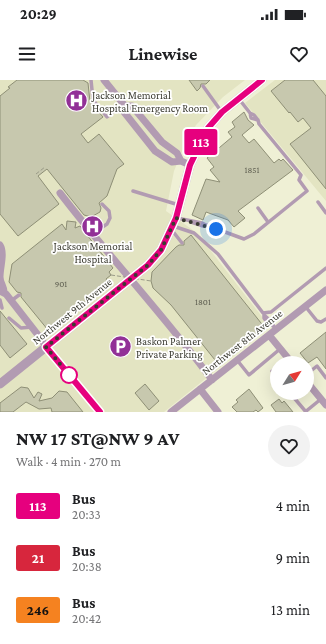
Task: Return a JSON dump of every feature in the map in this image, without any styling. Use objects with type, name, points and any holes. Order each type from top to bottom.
[{"type":"street","points":[[104,80],[124,105],[124,112],[155,151],[172,162],[181,161],[190,165]]},
{"type":"street","name":"Northwest 9th Avenue","points":[[0,384],[148,265],[161,250],[180,205],[190,165],[208,128],[222,112],[262,80]]},
{"type":"street","points":[[124,105],[132,106],[162,142],[177,153],[181,161]]},
{"type":"street","points":[[60,193],[83,218],[92,234],[196,358],[212,380]]},
{"type":"street","points":[[0,245],[2,248],[0,277],[4,286],[3,293],[100,412]]},
{"type":"street","name":"Northwest 8th Avenue","points":[[171,412],[237,360],[272,330],[325,292]]},
{"type":"street","points":[[272,330],[281,349],[286,356]]},
{"type":"street","points":[[200,390],[218,412]]},
{"type":"street","points":[[314,391],[324,403]]},
{"type":"lane","points":[[91,80],[93,100],[107,117],[124,105]]},
{"type":"lane","points":[[203,86],[222,112]]},
{"type":"lane","points":[[173,224],[192,222],[244,240],[307,191],[299,180],[301,174],[259,124],[258,120],[252,119],[250,113],[238,98]]},
{"type":"lane","points":[[133,191],[180,205]]},
{"type":"lane","points":[[318,202],[326,213]]},
{"type":"lane","points":[[92,234],[107,224],[110,218],[109,211],[102,204]]},
{"type":"lane","points":[[258,208],[268,222]]},
{"type":"lane","points":[[173,224],[194,233],[218,254],[264,314],[272,322],[272,330]]},
{"type":"lane","points":[[173,224],[182,243]]},
{"type":"lane","points":[[264,314],[271,312],[326,268]]},
{"type":"lane","points":[[2,308],[0,300],[3,293]]},
{"type":"lane","points":[[11,301],[20,295]]},
{"type":"lane","points":[[305,306],[317,321],[321,322],[326,319]]},
{"type":"lane","points":[[9,318],[21,328],[32,327]]},
{"type":"lane","points":[[237,360],[249,375],[281,349]]},
{"type":"lane","points":[[314,368],[317,366],[326,378]]},
{"type":"lane","points":[[296,400],[305,412],[324,403]]},
{"type":"path","points":[[36,174],[45,167]]},
{"type":"path","points":[[111,275],[151,281]]},
{"type":"shaded area","name":"Jackson Memorial Hospital","points":[[0,80],[245,80],[223,97],[196,125],[183,149],[174,171],[166,211],[197,233],[270,327],[164,412],[0,412]]},
{"type":"shaded area","points":[[275,80],[326,80],[326,201],[245,103]]},
{"type":"building","points":[[17,80],[83,80],[88,83],[90,102],[103,117],[81,134],[88,143],[99,134],[124,164],[117,169],[107,196],[99,203],[101,208],[100,212],[91,217],[84,215],[47,169],[38,176],[59,204],[18,236],[0,214],[0,96]]},
{"type":"building","points":[[189,80],[210,80],[206,84],[201,84],[197,91]]},
{"type":"building","points":[[285,80],[313,80],[326,96],[326,189],[290,144],[311,128],[303,118],[298,122],[271,91]]},
{"type":"building","points":[[244,112],[248,120],[254,125],[242,135],[249,143],[254,139],[274,163],[279,159],[281,161],[283,159],[293,170],[238,211],[245,218],[234,227],[228,220],[206,212],[203,220],[192,215],[206,179],[220,182],[210,170],[214,167],[207,158],[232,137],[228,132],[235,127],[232,122]]},
{"type":"building","points":[[67,221],[76,222],[75,228],[80,226],[113,268],[109,272],[111,275],[106,279],[109,283],[48,330],[21,297],[21,293],[17,292],[9,282],[12,264],[62,224],[66,230]]},
{"type":"building","points":[[191,235],[265,328],[219,365],[171,305],[153,288],[151,281],[152,272],[176,247],[179,245],[184,245],[184,241]]},
{"type":"building","points":[[0,311],[27,344],[10,358],[0,345]]},
{"type":"building","points":[[326,332],[326,369],[317,357],[314,359],[314,356],[302,356],[300,353]]},
{"type":"building","points":[[145,384],[159,401],[149,410],[135,393]]},
{"type":"building","points":[[21,387],[28,388],[34,398],[38,392],[42,394],[39,401],[52,398],[59,391],[67,392],[83,412],[52,412],[51,408],[39,409],[26,402],[13,412],[0,412],[0,403]]},
{"type":"building","points":[[249,389],[263,408],[258,412],[256,410],[253,412],[237,412],[232,407],[238,402],[236,400]]},
{"type":"building","points":[[278,400],[282,403],[284,401],[293,412],[276,412],[271,405]]},
{"type":"bus line","name":"113","points":[[100,412],[46,347],[148,265],[161,250],[176,218],[182,190],[190,165],[208,128],[232,103],[262,80]]},
{"type":"place","name":"Jackson Memorial Hospital Emergency Room","points":[[76,101]]},
{"type":"place","name":"Jackson Memorial Hospital","points":[[93,226]]},
{"type":"place","name":"Baskon Palmer Private Parking","points":[[120,347]]},
{"type":"route","points":[[69,375],[46,347],[148,265],[161,250],[176,218],[216,229]]}]
